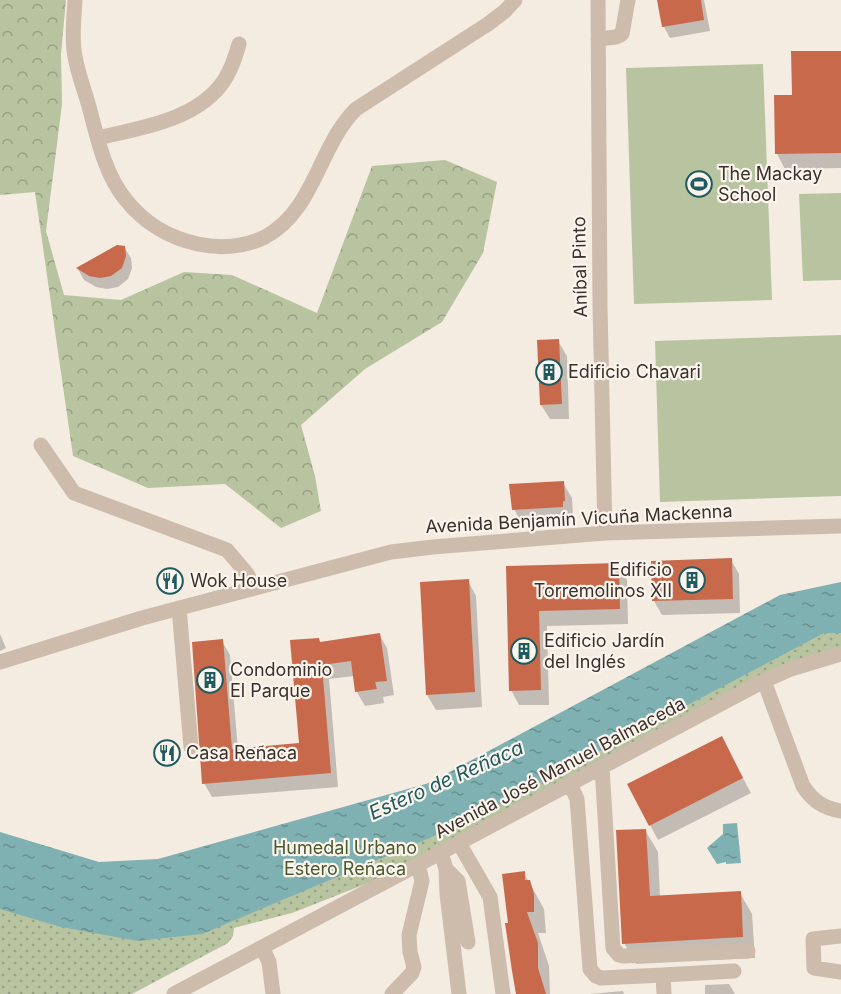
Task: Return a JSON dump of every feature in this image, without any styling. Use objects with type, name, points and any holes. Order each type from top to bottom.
[{"type":"street","points":[[75,0],[74,50],[109,172],[125,199],[150,223],[185,241],[223,247],[253,241],[281,226],[292,216],[305,198],[332,139],[344,121],[356,109],[488,24],[515,0]]},
{"type":"street","name":"Aníbal Pinto","points":[[598,0],[600,317],[605,533]]},
{"type":"street","points":[[598,39],[622,34],[628,0]]},
{"type":"street","points":[[98,138],[184,114],[204,102],[221,85],[232,66],[239,44]]},
{"type":"street","points":[[41,445],[74,493],[227,550],[248,575],[252,589]]},
{"type":"street","name":"Avenida Benjamín Vicuña Mackenna","points":[[0,662],[179,608],[391,552],[433,546],[605,533],[841,526]]},
{"type":"street","points":[[179,608],[191,747]]},
{"type":"street","name":"Avenida José Manuel Balmaceda","points":[[174,994],[764,681],[791,669],[841,654]]},
{"type":"street","points":[[764,681],[803,786],[812,798],[827,808],[841,811]]},
{"type":"street","points":[[602,767],[612,948],[615,952],[623,956],[748,951]]},
{"type":"street","points":[[570,784],[577,799],[592,973],[601,978],[734,971]]},
{"type":"street","points":[[459,843],[490,897],[503,994]]},
{"type":"street","points":[[441,853],[446,868],[459,994]]},
{"type":"street","points":[[392,994],[412,973],[414,967],[409,936],[422,881],[418,864]]},
{"type":"street","points":[[446,868],[458,881],[468,942]]},
{"type":"street","points":[[841,936],[813,939],[814,968],[841,972]]},
{"type":"street","points":[[262,947],[269,962],[273,994]]},
{"type":"street","points":[[663,975],[664,994]]},
{"type":"green space","points":[[0,0],[66,0],[61,54],[62,104],[46,231],[64,295],[121,300],[184,272],[232,275],[317,313],[372,166],[445,160],[497,182],[483,253],[442,322],[365,369],[301,425],[315,476],[321,511],[281,528],[225,484],[148,488],[73,456],[35,192],[0,195]]},
{"type":"green space","name":"The Mackay School","points":[[763,64],[772,300],[634,304],[626,68]]},
{"type":"green space","points":[[841,193],[841,280],[803,281],[799,194]]},
{"type":"green space","points":[[841,335],[841,496],[660,502],[655,341]]},
{"type":"green space","name":"Humedal Urbano Estero Reñaca","points":[[841,591],[841,653],[815,659],[409,867],[292,913],[234,928],[233,936],[228,943],[132,994],[0,994],[0,849],[106,878],[341,824]]},
{"type":"water","name":"Humedal Urbano Estero Reñaca","points":[[841,582],[841,633],[824,633],[460,825],[202,934],[138,941],[61,927],[0,909],[0,832],[99,862],[158,859],[429,783],[780,595]]},
{"type":"water","points":[[737,823],[741,863],[717,864],[707,848],[723,834],[723,824]]},
{"type":"building","points":[[657,0],[701,0],[704,20],[662,27]]},
{"type":"building","points":[[791,51],[841,51],[841,153],[775,154],[774,95],[792,95]]},
{"type":"building","points":[[117,245],[125,246],[126,256],[122,268],[111,276],[100,278],[89,276],[76,268]]},
{"type":"building","name":"Edificio Chavari","points":[[559,339],[562,404],[540,405],[537,340]]},
{"type":"building","points":[[564,481],[563,507],[512,510],[509,484]]},
{"type":"building","name":"Edificio Torremolinos XII","points":[[732,558],[733,599],[652,601],[651,561]]},
{"type":"building","name":"Edificio Jardín del Inglés","points":[[619,563],[620,609],[539,611],[541,690],[509,691],[506,566]]},
{"type":"building","points":[[469,579],[475,692],[426,695],[420,582]]},
{"type":"building","name":"Condominio El Parque","points":[[380,633],[387,681],[375,682],[377,689],[355,692],[351,661],[322,665],[331,773],[202,784],[192,642],[223,639],[232,749],[299,743],[290,640],[319,638],[320,642]]},
{"type":"building","points":[[722,736],[743,778],[649,826],[627,784]]},
{"type":"building","points":[[646,829],[650,896],[741,891],[743,937],[622,944],[616,830]]},
{"type":"building","points":[[525,871],[525,880],[530,880],[534,894],[534,912],[527,912],[538,943],[538,968],[546,994],[516,994],[512,971],[505,923],[508,923],[502,874]]},
{"type":"place","name":"The Mackay School","points":[[699,184]]},
{"type":"place","name":"Edificio Chavari","points":[[549,372]]},
{"type":"place","name":"Edificio Torremolinos XII","points":[[692,580]]},
{"type":"place","name":"Wok House","points":[[170,581]]},
{"type":"place","name":"Edificio Jardín del Inglés","points":[[524,651]]},
{"type":"place","name":"Condominio El Parque","points":[[210,680]]},
{"type":"place","name":"Casa Reñaca","points":[[167,753]]},
{"type":"water label","name":"Estero de Reñaca","points":[[446,780]]}]
